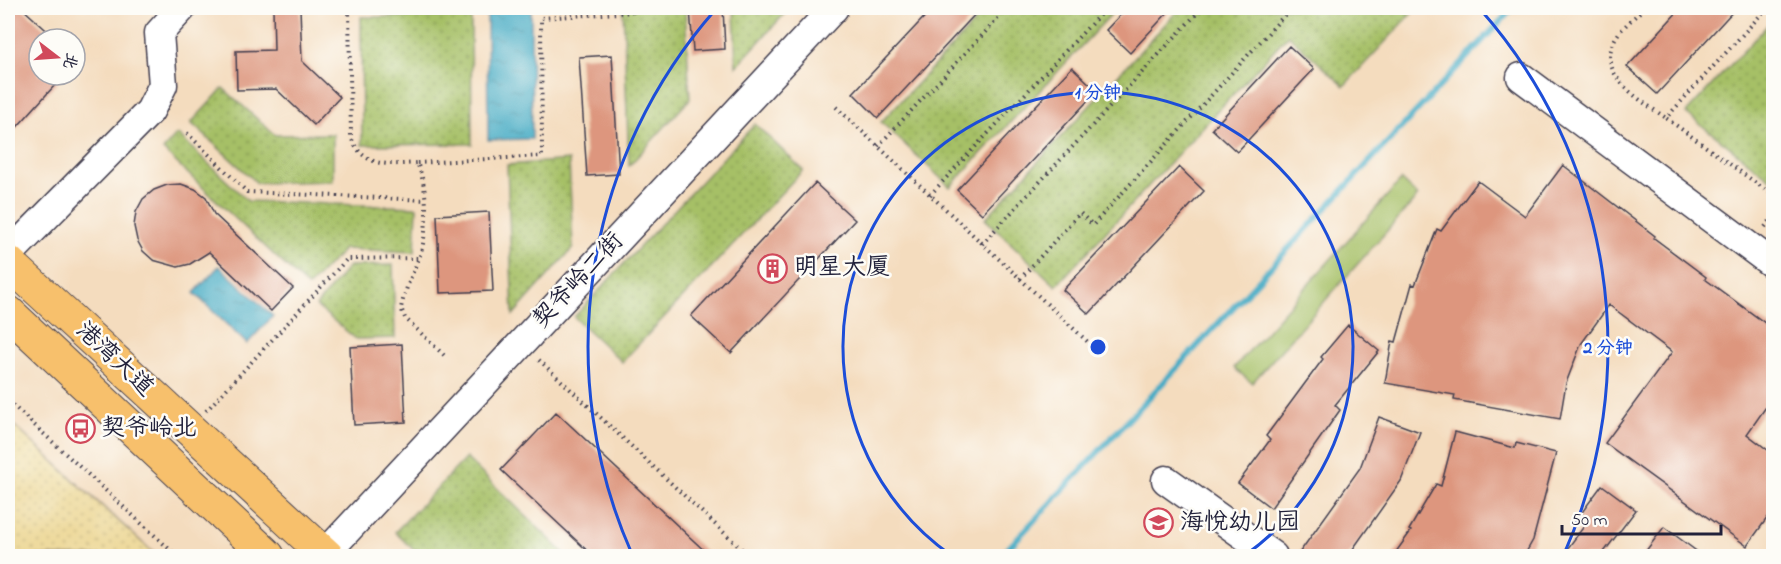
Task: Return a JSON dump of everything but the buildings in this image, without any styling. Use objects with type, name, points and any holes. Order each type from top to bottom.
[{"type":"highway","name":"港湾大道","points":[[8,262],[326,555]]},
{"type":"highway","name":"港湾大道","points":[[8,312],[268,556]]},
{"type":"lane","points":[[8,255],[150,111],[163,85],[159,33],[182,8]]},
{"type":"lane","name":"契爷岭二街","points":[[326,555],[834,8]]},
{"type":"lane","points":[[1521,77],[1773,265]]},
{"type":"lane","points":[[1166,480],[1273,556]]},
{"type":"path","points":[[349,8],[351,137],[355,148],[373,162],[384,166],[542,156],[541,18],[633,12],[633,8]]},
{"type":"path","points":[[878,146],[1008,8]]},
{"type":"path","points":[[930,195],[1106,8]]},
{"type":"path","points":[[981,244],[1202,8]]},
{"type":"path","points":[[1020,279],[1080,213],[1093,225],[1291,8]]},
{"type":"path","points":[[1644,8],[1616,38],[1610,53],[1612,69],[1620,84],[1773,196]]},
{"type":"path","points":[[1666,118],[1767,8]]},
{"type":"path","points":[[836,107],[1090,344]]},
{"type":"path","points":[[186,133],[247,192],[426,200]]},
{"type":"path","points":[[417,163],[425,179],[426,200],[418,258],[401,308],[405,318],[447,358]]},
{"type":"path","points":[[204,413],[347,260],[418,258]]},
{"type":"path","points":[[521,344],[749,556]]},
{"type":"path","points":[[8,401],[177,556]]},
{"type":"green space","points":[[623,8],[685,8],[690,99],[629,166]]},
{"type":"green space","points":[[734,8],[790,8],[736,67]]},
{"type":"green space","points":[[988,8],[1117,8],[950,187],[881,122]]},
{"type":"green space","points":[[1180,8],[1417,8],[1344,86],[1288,35],[1056,286],[985,219]]},
{"type":"green space","points":[[471,16],[472,144],[362,145],[361,17]]},
{"type":"green space","points":[[1773,19],[1773,181],[1686,113]]},
{"type":"green space","points":[[223,88],[275,135],[333,134],[333,181],[257,183],[191,123]]},
{"type":"green space","points":[[755,124],[803,170],[622,362],[574,317]]},
{"type":"green space","points":[[177,134],[248,201],[417,207],[415,252],[344,249],[308,287],[163,150]]},
{"type":"green space","points":[[569,160],[573,248],[513,315],[507,165]]},
{"type":"green space","points":[[1401,180],[1418,196],[1252,383],[1234,368]]},
{"type":"green space","points":[[393,265],[395,338],[356,339],[316,306],[349,266]]},
{"type":"green space","points":[[466,458],[567,556],[420,556],[395,532]]},
{"type":"sand","points":[[8,420],[157,556],[8,556]]},
{"type":"water","points":[[487,8],[531,8],[532,139],[488,140]]},
{"type":"water","points":[[219,266],[273,316],[247,344],[194,293]]},
{"type":"waterway","points":[[1001,556],[1513,8]]},
{"type":"place","name":"明星大厦","points":[[773,268]]},
{"type":"place","name":"契爷岭北","points":[[80,429]]},
{"type":"place","name":"海悦幼儿园","points":[[1159,523]]}]
